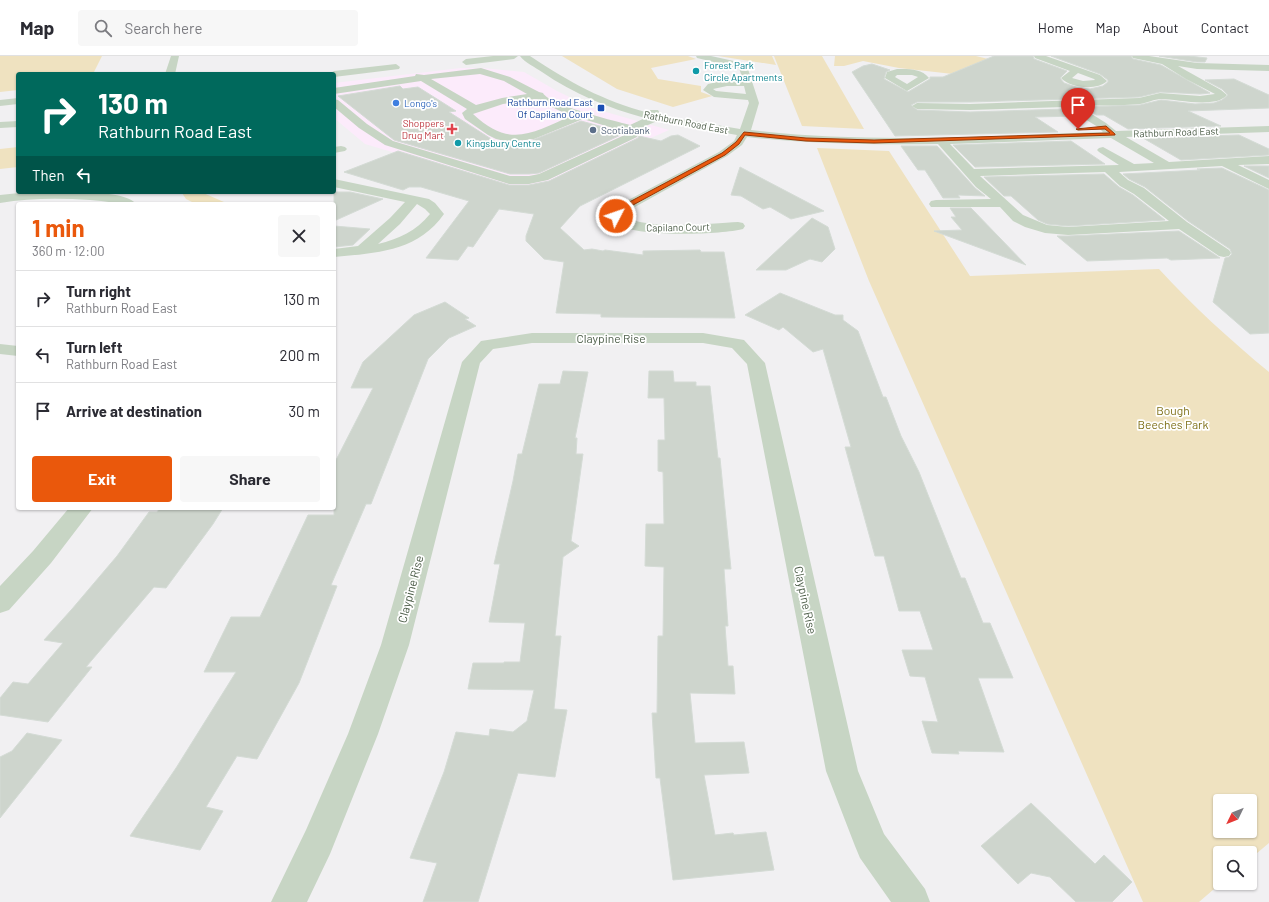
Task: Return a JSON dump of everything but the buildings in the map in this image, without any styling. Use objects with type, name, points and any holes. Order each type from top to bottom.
[{"type":"street","points":[[171,72],[175,56]]},
{"type":"street","points":[[484,56],[457,61],[514,56]]},
{"type":"street","name":"Rathburn Road East","points":[[524,56],[577,90],[613,105],[655,113],[748,125],[834,141],[940,135],[1269,129]]},
{"type":"street","points":[[700,56],[743,66],[754,103],[748,125]]},
{"type":"street","points":[[1038,56],[1077,70]]},
{"type":"street","points":[[1136,56],[1165,62],[1197,66],[1253,67]]},
{"type":"street","points":[[1237,56],[1253,67],[1268,74]]},
{"type":"street","points":[[917,106],[970,107],[1068,102],[1139,101],[1158,96],[1188,98],[1216,97],[1222,95],[1165,62]]},
{"type":"street","points":[[1178,70],[1197,66],[1206,71]]},
{"type":"street","points":[[336,74],[407,67],[424,67]]},
{"type":"street","points":[[336,77],[407,67],[475,109]]},
{"type":"street","points":[[336,91],[470,72],[488,72],[507,79],[551,103],[582,115],[631,129],[635,132],[633,135],[548,175],[538,179],[517,181],[509,180],[389,143],[363,126],[336,104]]},
{"type":"street","points":[[748,83],[727,83],[711,86],[708,90],[714,94],[753,97]]},
{"type":"street","name":"Rathburn Road East","points":[[577,90],[591,85],[655,113]]},
{"type":"street","points":[[907,88],[912,95],[911,100],[926,118]]},
{"type":"street","points":[[577,90],[502,101],[467,113],[469,117],[500,137],[515,140],[527,138],[582,115]]},
{"type":"street","points":[[0,99],[16,97]]},
{"type":"street","points":[[720,100],[736,108],[748,125]]},
{"type":"street","points":[[0,103],[16,101]]},
{"type":"street","points":[[1068,102],[1110,131],[1167,166]]},
{"type":"street","points":[[631,129],[655,113]]},
{"type":"street","name":"Rathburn Road East","points":[[1110,131],[1269,120]]},
{"type":"street","points":[[0,125],[16,124]]},
{"type":"street","name":"Capilano Court","points":[[738,226],[644,228],[625,224],[616,216],[620,210],[723,154],[738,143],[748,125]]},
{"type":"street","points":[[940,135],[980,184],[1003,203],[1013,223],[1068,231],[1182,225]]},
{"type":"street","points":[[1103,150],[1132,168]]},
{"type":"street","points":[[972,173],[1225,164],[1269,160]]},
{"type":"street","points":[[1225,164],[1269,185]]},
{"type":"street","points":[[1108,169],[1124,183],[1224,253]]},
{"type":"street","points":[[336,183],[424,202],[435,210],[437,214],[431,224],[419,234],[404,241],[384,247],[336,252]]},
{"type":"street","points":[[0,199],[25,195],[72,194],[117,199],[126,202]]},
{"type":"street","points":[[362,250],[395,221],[414,200]]},
{"type":"street","points":[[936,204],[1003,203]]},
{"type":"street","points":[[1031,239],[1049,240],[1068,231]]},
{"type":"street","name":"Claypine Rise","points":[[289,902],[318,842],[363,734],[395,645],[471,362],[487,345],[532,338],[703,338],[738,344],[756,363],[842,771],[872,846],[912,902]]},
{"type":"street","points":[[0,349],[16,351]]},
{"type":"street","points":[[3,598],[42,557],[80,510]]},
{"type":"shaded area","name":"Kingsbury Centre","points":[[461,68],[483,68],[524,72],[557,91],[592,108],[669,130],[528,192],[365,144],[336,120],[336,83]]},
{"type":"green space","points":[[0,56],[102,56],[94,72],[16,72],[16,90],[0,92]]},
{"type":"green space","points":[[562,56],[688,56],[696,59],[651,68],[658,79],[701,86],[701,92],[712,96],[673,107],[617,89]]},
{"type":"green space","points":[[718,56],[772,56],[776,65]]},
{"type":"green space","points":[[774,56],[822,56],[864,129],[802,126]]},
{"type":"green space","points":[[835,56],[976,56],[1045,73],[1070,86],[899,68],[863,61],[844,66],[834,66]]},
{"type":"green space","points":[[16,147],[16,167],[0,169],[0,149]]},
{"type":"green space","name":"Bough Beeches Park","points":[[817,148],[889,151],[970,276],[1159,269],[1212,322],[1269,372],[1269,843],[1257,853],[1257,846],[1213,846],[1213,890],[1199,902],[1143,902],[869,281]]},
{"type":"green space","points":[[183,194],[206,194],[224,202],[192,202],[186,199]]},
{"type":"place","name":"Forest Park Circle Apartments","points":[[696,71]]},
{"type":"place","name":"Longo's","points":[[396,103]]},
{"type":"place","name":"Rathburn Road East Of Capilano Court","points":[[601,108]]},
{"type":"place","name":"Shoppers Drug Mart","points":[[452,129]]},
{"type":"place","name":"Scotiabank","points":[[593,130]]},
{"type":"place","name":"Kingsbury Centre","points":[[458,143]]},
{"type":"route","points":[[616,216],[620,210],[628,205],[723,154],[738,143],[744,133],[860,142],[1114,134],[1109,132],[1106,128],[1078,129]]}]
